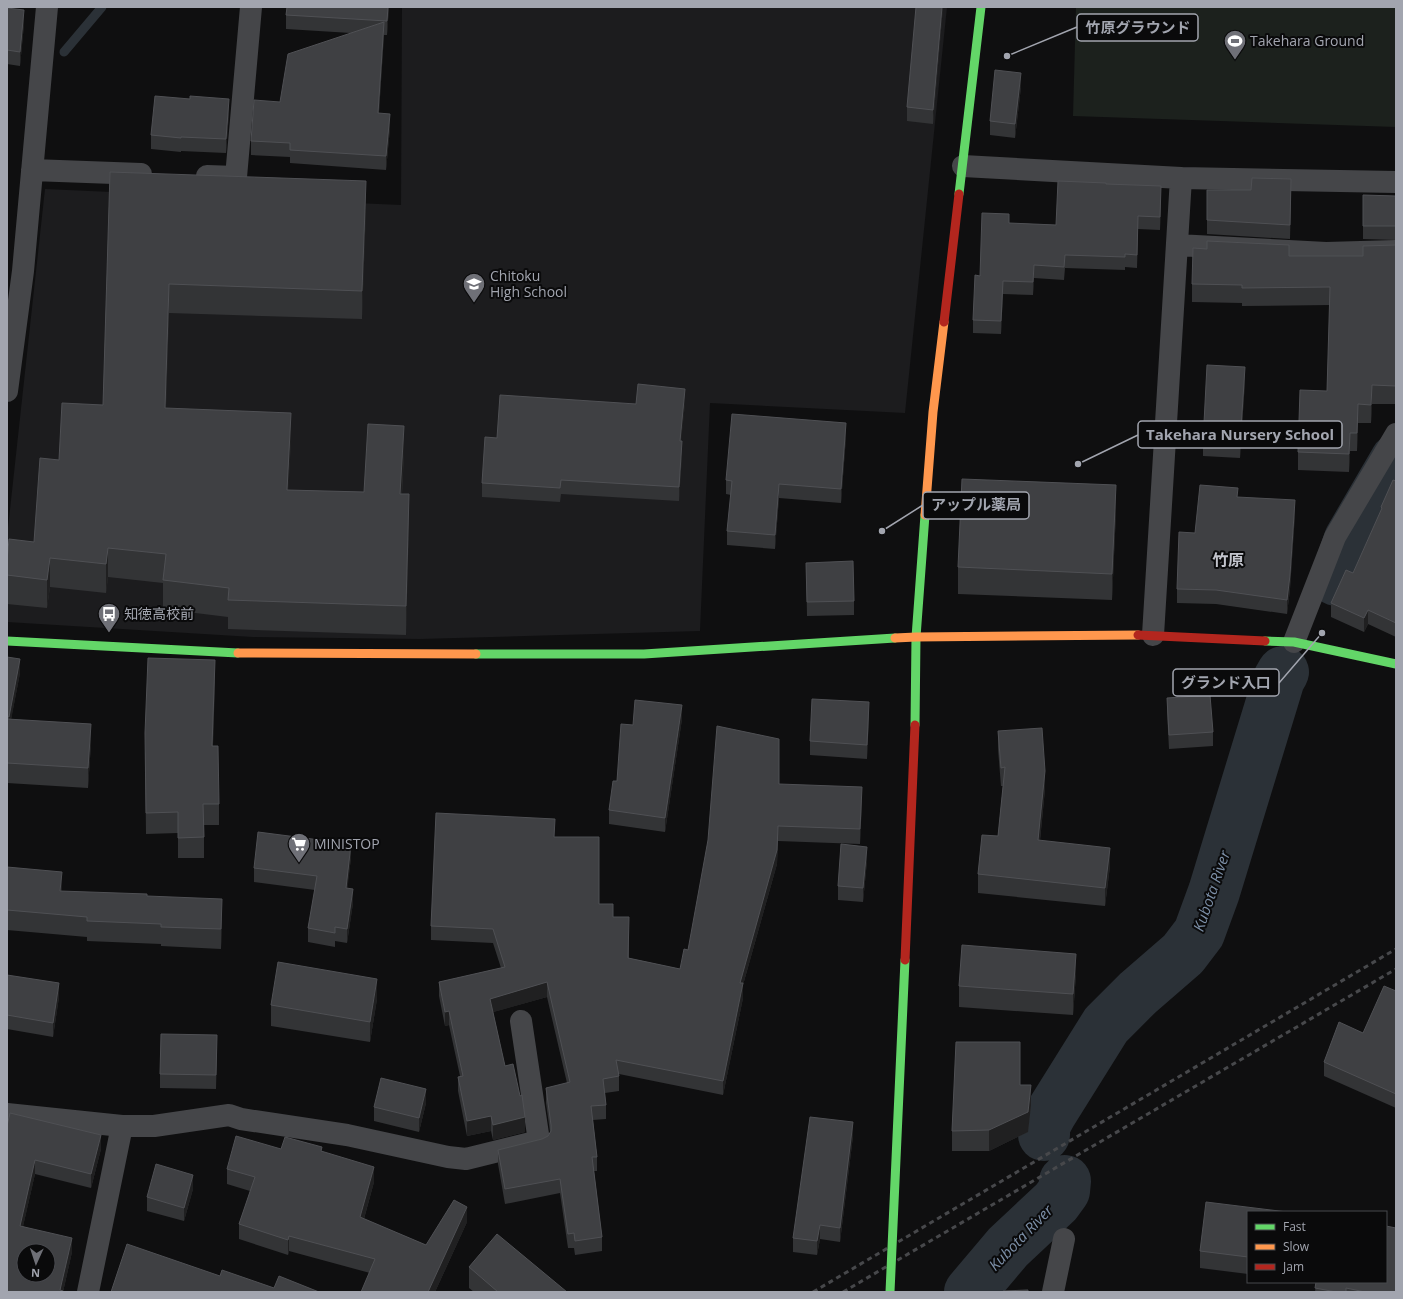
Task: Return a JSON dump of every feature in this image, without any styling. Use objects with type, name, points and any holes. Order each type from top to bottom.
[{"type":"street","points":[[7,391],[15,270],[32,170],[47,7]]},
{"type":"street","points":[[189,176],[236,178],[251,7]]},
{"type":"street","points":[[890,1292],[915,725],[916,637],[933,412],[981,7]]},
{"type":"street","points":[[963,166],[1181,178],[1396,182]]},
{"type":"street","points":[[32,170],[157,175]]},
{"type":"street","points":[[1153,635],[1181,178]]},
{"type":"street","points":[[1177,245],[1326,253],[1396,250]]},
{"type":"street","points":[[1294,642],[1335,537],[1396,434]]},
{"type":"street","points":[[7,640],[229,653],[644,654],[916,637],[1153,635],[1294,642],[1396,664]]},
{"type":"street","points":[[7,1114],[122,1126],[154,1126],[229,1115],[241,1119],[346,1135],[448,1157],[466,1159],[539,1141],[520,1021]]},
{"type":"street","points":[[88,1292],[122,1126]]},
{"type":"street","points":[[1053,1292],[1064,1239]]},
{"type":"shaded area","name":"Chitoku High School","points":[[402,7],[947,7],[905,413],[710,403],[700,631],[420,639],[253,637],[7,622],[7,537],[45,189],[401,205]]},
{"type":"shaded area","name":"Takehara Ground","points":[[1076,7],[1396,7],[1396,127],[1073,116]]},
{"type":"building","points":[[287,7],[388,7],[387,21],[286,15]]},
{"type":"building","points":[[916,7],[942,7],[933,110],[907,107]]},
{"type":"building","points":[[7,8],[24,10],[20,52],[7,50]]},
{"type":"building","points":[[384,22],[378,113],[390,114],[386,156],[290,150],[290,143],[251,141],[254,100],[280,102],[288,54]]},
{"type":"building","points":[[995,70],[1021,73],[1015,124],[990,121]]},
{"type":"building","points":[[155,96],[190,99],[190,96],[229,99],[226,139],[181,138],[151,135]]},
{"type":"building","points":[[110,172],[366,181],[362,291],[169,284],[165,408],[291,413],[287,490],[364,492],[368,424],[404,426],[400,494],[409,494],[406,606],[228,600],[229,588],[163,580],[166,554],[108,548],[106,564],[50,558],[47,580],[7,575],[9,539],[34,542],[40,458],[59,460],[62,403],[103,405]]},
{"type":"building","points":[[1252,178],[1291,179],[1290,225],[1207,220],[1207,190],[1251,190]]},
{"type":"building","points":[[1058,181],[1161,186],[1160,217],[1138,216],[1137,255],[1125,254],[1125,257],[1065,255],[1064,267],[1034,265],[1033,282],[1003,281],[1001,321],[973,320],[975,275],[980,276],[982,213],[1009,214],[1009,223],[1056,225]]},
{"type":"building","points":[[1363,195],[1396,196],[1396,226],[1363,226]]},
{"type":"building","points":[[1207,241],[1289,245],[1289,256],[1363,256],[1363,246],[1396,245],[1396,386],[1372,385],[1371,405],[1358,404],[1357,433],[1350,433],[1349,454],[1298,452],[1300,390],[1327,391],[1330,287],[1242,288],[1242,285],[1192,284],[1193,248],[1207,249]]},
{"type":"building","points":[[1207,365],[1245,367],[1240,444],[1203,442]]},
{"type":"building","points":[[638,384],[685,389],[680,441],[682,441],[679,487],[561,480],[560,488],[482,483],[485,437],[497,438],[500,395],[636,404]]},
{"type":"building","points":[[732,414],[846,423],[841,489],[779,484],[775,535],[727,531],[732,481],[726,480]]},
{"type":"building","points":[[962,479],[1116,485],[1112,574],[958,567]]},
{"type":"building","points":[[1393,480],[1396,481],[1396,623],[1368,610],[1364,618],[1331,603],[1346,570],[1353,573]]},
{"type":"building","points":[[1200,485],[1238,488],[1237,497],[1295,500],[1287,600],[1216,590],[1177,589],[1179,532],[1195,533]]},
{"type":"building","points":[[853,561],[854,601],[807,602],[806,563]]},
{"type":"building","points":[[7,657],[20,659],[9,717],[7,716]]},
{"type":"building","points":[[148,658],[215,660],[212,746],[218,746],[219,804],[203,804],[204,837],[178,838],[178,812],[146,813],[145,733]]},
{"type":"building","points":[[1210,695],[1213,732],[1169,735],[1167,698]]},
{"type":"building","points":[[812,699],[869,702],[867,745],[810,741]]},
{"type":"building","points":[[635,700],[682,705],[665,818],[609,810],[613,781],[617,781],[621,724],[633,725]]},
{"type":"building","points":[[7,719],[91,724],[88,768],[7,763]]},
{"type":"building","points":[[717,726],[779,739],[779,784],[862,787],[860,829],[778,826],[777,850],[740,983],[743,983],[723,1081],[616,1060],[619,1076],[603,1079],[606,1105],[591,1106],[597,1157],[592,1157],[602,1237],[575,1241],[574,1233],[568,1234],[560,1179],[505,1189],[498,1150],[542,1139],[548,1136],[551,1131],[551,1125],[546,1088],[570,1082],[547,982],[490,999],[505,1066],[513,1064],[520,1096],[522,1095],[525,1117],[493,1125],[491,1116],[467,1121],[458,1077],[463,1076],[449,1011],[445,1012],[439,982],[505,967],[493,929],[431,926],[436,813],[555,819],[554,837],[599,837],[599,904],[613,904],[613,917],[629,917],[628,958],[680,969],[684,949],[688,950],[708,840]]},
{"type":"building","points":[[1042,728],[1045,771],[1038,840],[1110,848],[1105,888],[978,874],[982,835],[998,836],[1005,767],[1001,768],[998,731]]},
{"type":"building","points":[[258,832],[351,844],[346,888],[353,889],[347,929],[335,927],[335,933],[308,928],[317,876],[254,868]]},
{"type":"building","points":[[841,844],[867,847],[863,888],[838,886]]},
{"type":"building","points":[[7,867],[62,872],[60,891],[147,894],[147,896],[222,899],[221,929],[161,927],[161,924],[87,921],[87,917],[7,910]]},
{"type":"building","points":[[962,945],[1076,954],[1073,994],[959,986]]},
{"type":"building","points":[[278,962],[377,979],[370,1022],[271,1005]]},
{"type":"building","points":[[7,975],[59,983],[53,1023],[7,1015]]},
{"type":"building","points":[[1384,986],[1396,991],[1396,1094],[1324,1062],[1339,1022],[1363,1033]]},
{"type":"building","points":[[161,1034],[217,1035],[216,1075],[160,1074]]},
{"type":"building","points":[[956,1042],[1020,1042],[1020,1085],[1031,1085],[1028,1112],[989,1130],[952,1131]]},
{"type":"building","points":[[381,1078],[426,1089],[419,1118],[374,1107]]},
{"type":"building","points":[[10,1113],[101,1135],[91,1174],[35,1160],[20,1226],[72,1238],[60,1290],[63,1292],[7,1292],[7,1126]]},
{"type":"building","points":[[810,1117],[853,1122],[840,1228],[820,1225],[817,1241],[793,1238]]},
{"type":"building","points":[[236,1136],[281,1149],[285,1137],[322,1147],[321,1151],[374,1167],[360,1217],[426,1245],[454,1200],[467,1207],[428,1292],[361,1292],[375,1259],[289,1236],[288,1240],[239,1224],[255,1177],[227,1169]]},
{"type":"building","points":[[156,1164],[193,1175],[184,1208],[147,1197]]},
{"type":"building","points":[[1206,1202],[1279,1211],[1247,1211],[1247,1257],[1200,1251]]},
{"type":"building","points":[[1387,1226],[1396,1228],[1396,1292],[1365,1292],[1346,1288],[1346,1292],[1336,1292],[1315,1288],[1316,1283],[1387,1283]]},
{"type":"building","points":[[497,1234],[567,1292],[498,1292],[469,1267]]},
{"type":"building","points":[[127,1244],[220,1276],[222,1270],[274,1288],[279,1276],[319,1292],[111,1292]]},
{"type":"building","points":[[1028,1290],[1028,1292],[1003,1292],[1003,1291]]},
{"type":"waterway","points":[[64,52],[102,7]]},
{"type":"waterway","name":"Kubota River","points":[[1336,580],[1350,539],[1396,460]]},
{"type":"waterway","name":"Kubota River","points":[[1044,1135],[1044,1126],[1051,1113],[1106,1025],[1138,993],[1183,954],[1199,933],[1214,892],[1279,679],[1283,672]]},
{"type":"waterway","name":"Kubota River","points":[[970,1292],[1008,1247],[1056,1202],[1064,1191],[1065,1181]]},
{"type":"railway","points":[[813,1292],[1396,949]]},
{"type":"railway","points":[[843,1292],[1396,969]]},
{"type":"traffic: fast","points":[[959,194],[981,7]]},
{"type":"traffic: fast","points":[[915,725],[916,637],[925,515]]},
{"type":"traffic: fast","points":[[476,654],[644,654],[895,638]]},
{"type":"traffic: fast","points":[[7,641],[238,653]]},
{"type":"traffic: fast","points":[[1265,641],[1294,642],[1396,664]]},
{"type":"traffic: fast","points":[[890,1292],[905,960]]},
{"type":"traffic: slow","points":[[925,515],[933,412],[944,322]]},
{"type":"traffic: slow","points":[[895,638],[1138,635]]},
{"type":"traffic: slow","points":[[238,653],[476,654]]},
{"type":"traffic: jam","points":[[944,322],[959,194]]},
{"type":"traffic: jam","points":[[1138,635],[1265,641]]},
{"type":"traffic: jam","points":[[905,960],[915,725]]},
{"type":"place","name":"竹原グラウンド","points":[[1007,56]]},
{"type":"place","name":"Takehara Ground","points":[[1235,60]]},
{"type":"place","name":"Chitoku High School","points":[[474,304]]},
{"type":"place","name":"Takehara Nursery School","points":[[1078,464]]},
{"type":"place","name":"アップル薬局","points":[[882,531]]},
{"type":"place","name":"グランド入口","points":[[1322,633]]},
{"type":"place","name":"知徳高校前","points":[[109,634]]},
{"type":"place","name":"MINISTOP","points":[[299,864]]},
{"type":"district","name":"竹原","points":[[1228,560]]}]
